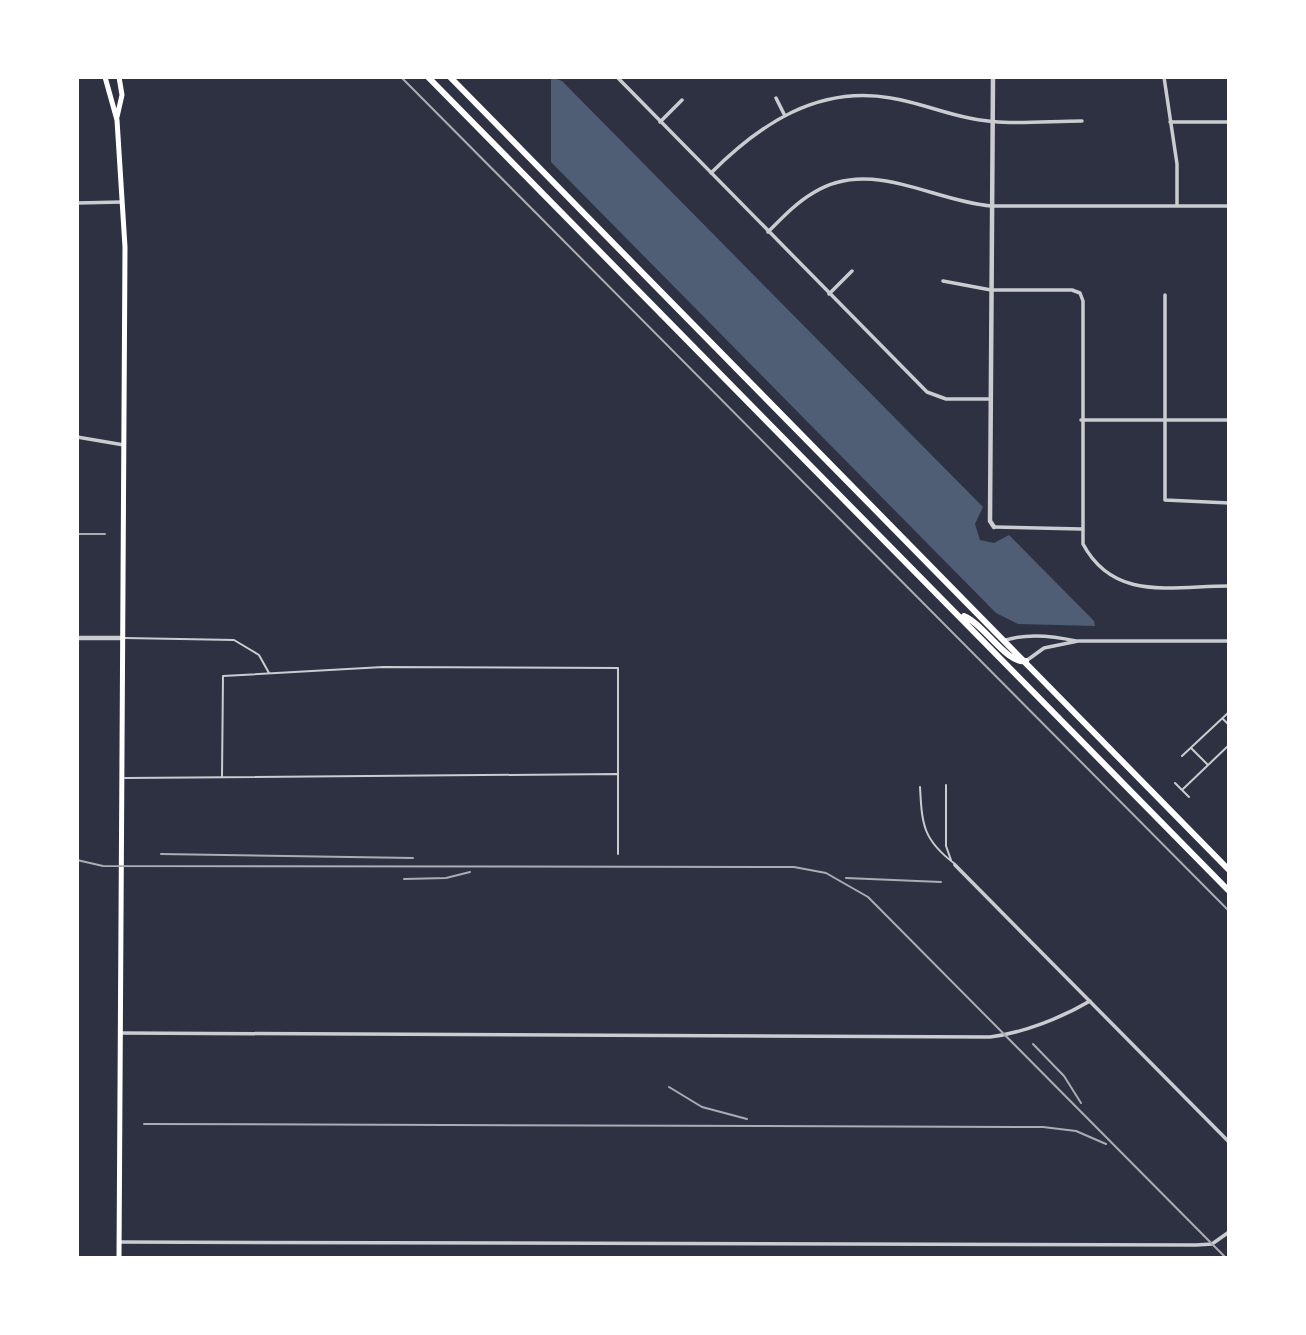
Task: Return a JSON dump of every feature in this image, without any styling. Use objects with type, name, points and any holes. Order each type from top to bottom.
[{"type":"highway","points":[[428,77],[1229,891]]},
{"type":"highway","points":[[450,77],[1229,870]]},
{"type":"highway","points":[[959,614],[974,620],[1013,659],[1026,661]]},
{"type":"main road","points":[[105,77],[117,120],[124,202],[119,1258]]},
{"type":"main road","points":[[117,120],[122,95],[118,77]]},
{"type":"street","points":[[617,77],[927,392],[946,399],[990,399]]},
{"type":"street","points":[[993,77],[990,521],[994,527],[1081,529]]},
{"type":"street","points":[[1164,77],[1177,164],[1177,205]]},
{"type":"street","points":[[711,173],[745,140],[784,114],[834,97],[875,96],[969,118],[1082,121]]},
{"type":"street","points":[[776,98],[784,114]]},
{"type":"street","points":[[660,122],[682,100]]},
{"type":"street","points":[[1170,122],[1229,122]]},
{"type":"street","points":[[768,232],[813,193],[850,178],[893,182],[967,203],[992,206],[1229,206]]},
{"type":"street","points":[[77,203],[124,202]]},
{"type":"street","points":[[829,295],[852,271]]},
{"type":"street","points":[[943,281],[991,289],[1072,290],[1080,293],[1083,300],[1083,544],[1091,558],[1111,578],[1123,584],[1229,586]]},
{"type":"street","points":[[1165,295],[1165,500],[1229,503]]},
{"type":"street","points":[[1081,420],[1229,420]]},
{"type":"street","points":[[77,437],[124,445]]},
{"type":"street","points":[[1006,640],[1018,636],[1060,637],[1078,641]]},
{"type":"street","points":[[77,638],[122,638]]},
{"type":"street","points":[[1026,661],[1044,648],[1078,641],[1229,641]]},
{"type":"street","points":[[955,865],[1229,1142]]},
{"type":"street","points":[[120,1033],[990,1037],[1046,1021],[1090,1001]]},
{"type":"street","points":[[119,1241],[1196,1245],[1212,1244],[1229,1232]]},
{"type":"lane","points":[[122,638],[234,640],[259,655],[269,674]]},
{"type":"lane","points":[[222,777],[223,676],[383,667],[618,668],[618,854]]},
{"type":"lane","points":[[1182,756],[1229,712]]},
{"type":"lane","points":[[1223,718],[1229,726]]},
{"type":"lane","points":[[1182,790],[1229,745]]},
{"type":"lane","points":[[1190,748],[1208,766]]},
{"type":"lane","points":[[122,778],[618,774]]},
{"type":"lane","points":[[1175,783],[1189,797]]},
{"type":"lane","points":[[946,785],[946,846],[955,865]]},
{"type":"lane","points":[[920,787],[922,826],[939,852],[955,865]]},
{"type":"water","points":[[551,77],[562,81],[983,507],[975,524],[980,540],[994,543],[1009,535],[1094,621],[1095,626],[1018,624],[996,613],[551,162]]},
{"type":"railway","points":[[401,77],[1229,911]]},
{"type":"railway","points":[[77,534],[105,534]]},
{"type":"railway","points":[[161,854],[413,858]]},
{"type":"railway","points":[[77,860],[103,866],[794,867],[826,873],[868,897],[1226,1258]]},
{"type":"railway","points":[[404,879],[446,878],[470,872]]},
{"type":"railway","points":[[846,878],[941,882]]},
{"type":"railway","points":[[1033,1044],[1064,1076],[1081,1103]]},
{"type":"railway","points":[[669,1087],[702,1107],[747,1119]]},
{"type":"railway","points":[[144,1124],[1043,1127],[1076,1131],[1106,1144]]}]
